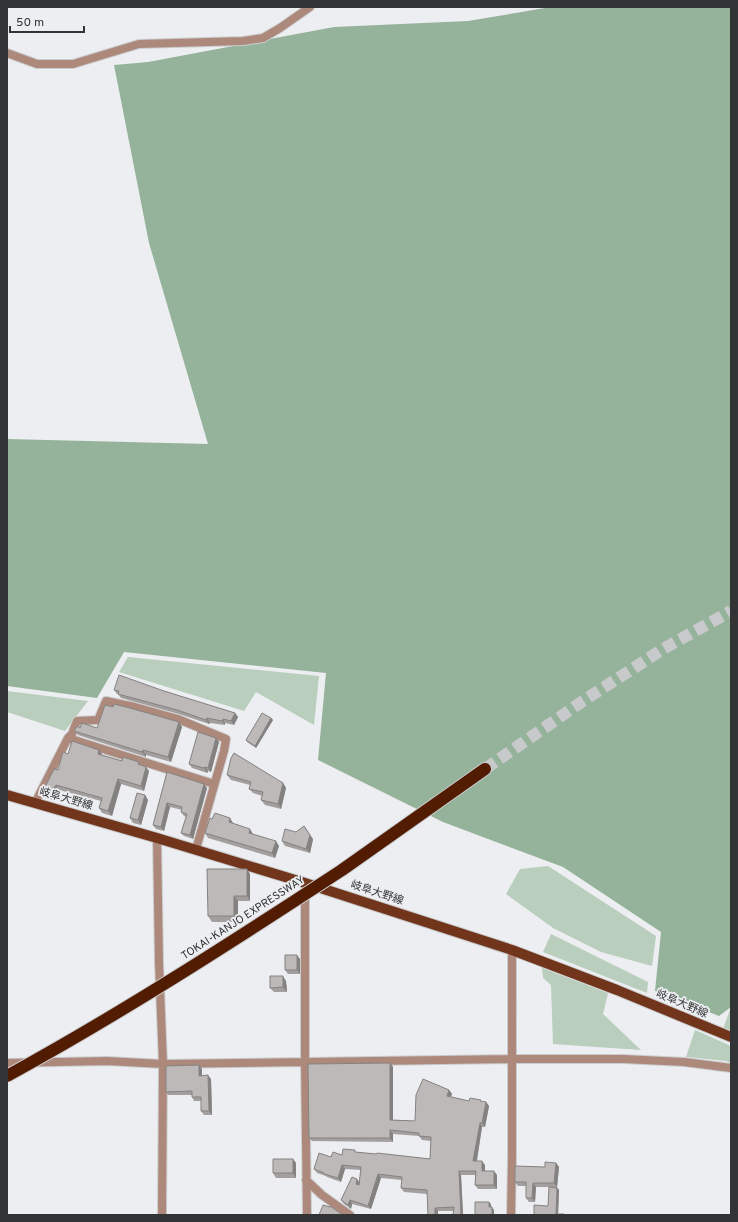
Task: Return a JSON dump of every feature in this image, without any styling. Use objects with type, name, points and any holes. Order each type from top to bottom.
[{"type":"highway","name":"TOKAI-KANJO EXPRESSWAY","points":[[7,1076],[142,999],[236,940],[342,870],[485,769]]},
{"type":"main road","name":"岐阜大野線","points":[[7,795],[196,849],[512,950],[617,990],[731,1037]]},
{"type":"street","points":[[7,53],[37,64],[73,64],[139,44],[243,42],[263,38],[310,7]]},
{"type":"street","points":[[35,803],[68,738],[72,734],[77,721],[98,720],[106,702],[135,707],[178,719],[226,739],[224,751],[196,849]]},
{"type":"street","points":[[68,738],[214,784]]},
{"type":"street","points":[[157,838],[159,963],[163,1064],[162,1215]]},
{"type":"street","points":[[305,883],[307,1215]]},
{"type":"street","points":[[510,1215],[512,950]]},
{"type":"street","points":[[7,1063],[107,1061],[163,1064],[305,1063],[512,1059],[652,1060],[684,1062],[731,1068]]},
{"type":"street","points":[[306,1180],[322,1195],[350,1215]]},
{"type":"green space","points":[[551,7],[731,7],[731,1007],[719,1016],[655,991],[661,932],[563,867],[443,822],[318,760],[326,673],[124,652],[97,698],[7,686],[7,439],[208,444],[149,243],[114,65],[148,62],[334,27],[468,21]]},
{"type":"green space","points":[[128,657],[319,676],[314,725],[256,692],[244,711],[119,672]]},
{"type":"green space","points":[[7,691],[88,701],[65,731],[7,712]]},
{"type":"green space","points":[[548,866],[656,936],[652,966],[601,952],[553,928],[506,894],[520,869]]},
{"type":"green space","points":[[551,934],[648,982],[647,993],[543,952]]},
{"type":"green space","points":[[542,968],[608,993],[603,1014],[641,1050],[553,1044],[551,985],[543,978]]},
{"type":"green space","points":[[731,1007],[731,1032],[723,1029]]},
{"type":"green space","points":[[695,1030],[731,1046],[731,1063],[726,1061],[686,1057]]},
{"type":"building","points":[[119,675],[235,713],[231,721],[207,718],[206,720],[177,710],[118,694],[119,691],[114,690]]},
{"type":"building","points":[[114,704],[179,722],[168,757],[143,750],[142,752],[74,731],[77,726],[80,728],[82,723],[97,728],[105,705],[113,707]]},
{"type":"building","points":[[262,713],[271,718],[255,746],[246,740]]},
{"type":"building","points":[[198,732],[216,738],[208,768],[189,764]]},
{"type":"building","points":[[72,741],[99,750],[98,754],[122,761],[123,757],[139,762],[138,764],[146,767],[141,786],[118,779],[108,811],[99,808],[102,798],[56,785],[50,795],[42,793],[54,769],[58,770],[63,752],[68,754]]},
{"type":"building","points":[[234,753],[283,783],[278,804],[261,800],[263,792],[249,789],[251,782],[227,775],[231,758]]},
{"type":"building","points":[[167,772],[204,784],[190,835],[181,833],[187,814],[181,812],[182,807],[167,803],[161,827],[153,825]]},
{"type":"building","points":[[137,793],[145,795],[138,820],[130,818]]},
{"type":"building","points":[[215,813],[230,818],[229,822],[250,829],[249,833],[276,841],[272,853],[205,833],[210,818],[212,819]]},
{"type":"building","points":[[304,826],[310,835],[306,849],[282,841],[285,829],[296,832]]},
{"type":"building","points":[[207,869],[247,869],[247,896],[234,896],[234,916],[208,916]]},
{"type":"building","points":[[285,955],[297,955],[297,970],[285,970]]},
{"type":"building","points":[[270,976],[283,976],[283,987],[270,988]]},
{"type":"building","points":[[390,1063],[390,1120],[415,1121],[416,1095],[423,1079],[449,1090],[447,1096],[469,1101],[470,1098],[486,1102],[482,1123],[480,1123],[473,1161],[482,1161],[482,1171],[494,1171],[494,1185],[475,1185],[476,1171],[459,1171],[461,1215],[453,1215],[454,1207],[435,1208],[435,1215],[428,1215],[427,1190],[401,1188],[402,1177],[378,1174],[368,1206],[350,1200],[348,1205],[341,1200],[352,1177],[357,1179],[356,1184],[359,1185],[361,1167],[342,1165],[338,1178],[314,1169],[319,1153],[331,1157],[333,1152],[342,1155],[343,1149],[355,1150],[355,1152],[430,1159],[431,1137],[419,1136],[419,1133],[390,1130],[390,1138],[309,1138],[308,1064]]},
{"type":"building","points":[[199,1065],[199,1076],[208,1075],[209,1111],[201,1111],[201,1097],[192,1097],[192,1091],[166,1092],[166,1066]]},
{"type":"building","points":[[273,1159],[293,1159],[293,1173],[273,1173]]},
{"type":"building","points":[[545,1162],[556,1163],[554,1183],[533,1183],[532,1198],[526,1198],[526,1182],[515,1182],[515,1166],[545,1167]]},
{"type":"building","points":[[549,1187],[557,1188],[556,1215],[534,1215],[534,1205],[548,1206]]},
{"type":"building","points":[[475,1202],[489,1202],[489,1207],[492,1207],[492,1215],[475,1215]]},
{"type":"building","points":[[323,1205],[330,1206],[343,1215],[319,1215]]},
{"type":"tunnel","points":[[485,769],[583,701],[663,649],[731,611]]}]
